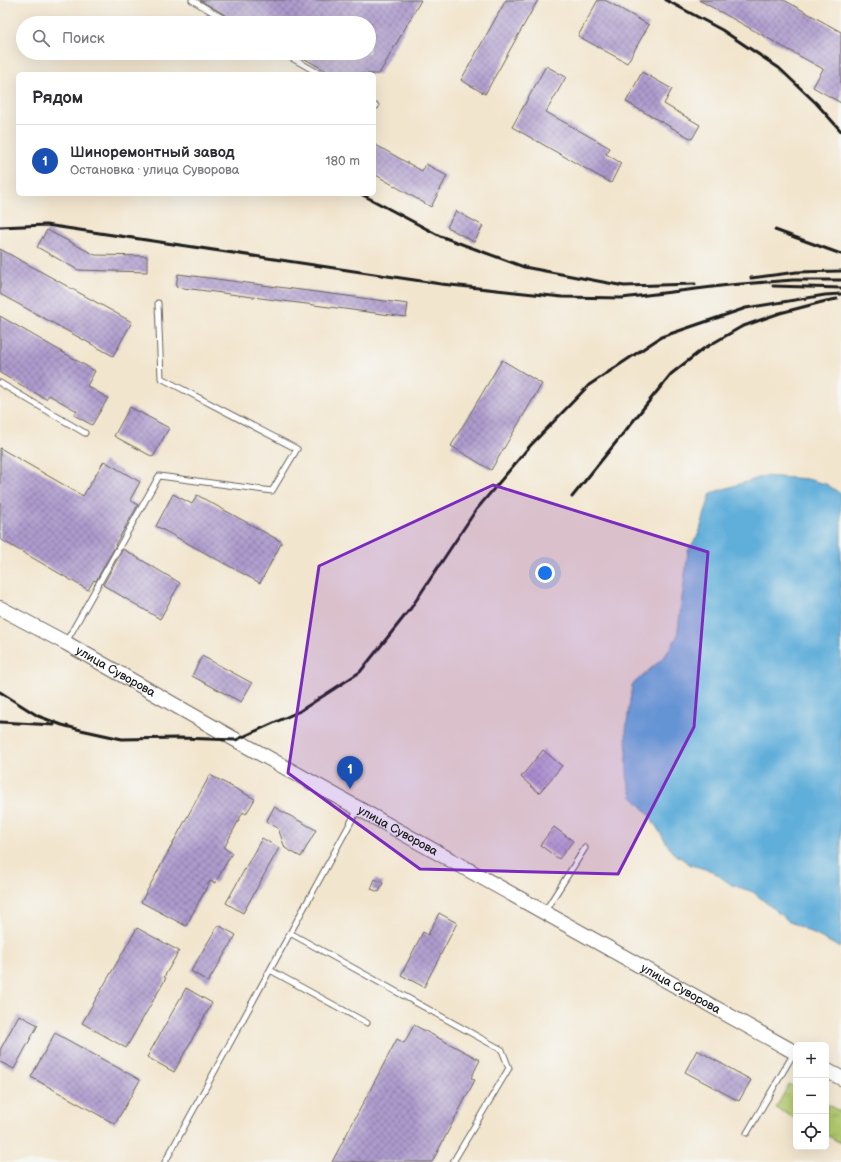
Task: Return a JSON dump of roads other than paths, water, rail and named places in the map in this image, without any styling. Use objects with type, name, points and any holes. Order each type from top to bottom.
[{"type":"main road","name":"улица Суворова","points":[[0,608],[66,643],[236,740],[793,1051]]},
{"type":"main road","points":[[829,1072],[841,1078]]},
{"type":"lane","points":[[192,0],[220,16]]},
{"type":"lane","points":[[295,60],[316,72]]},
{"type":"lane","points":[[66,643],[159,476],[272,492],[297,449],[161,378],[158,304]]},
{"type":"lane","points":[[0,383],[84,433]]},
{"type":"lane","points":[[165,1162],[358,808]]},
{"type":"lane","points":[[544,912],[585,848]]},
{"type":"lane","points":[[290,933],[502,1050],[509,1068],[453,1162]]},
{"type":"lane","points":[[270,970],[367,1023]]},
{"type":"lane","points":[[747,1133],[793,1058]]},
{"type":"water","points":[[765,476],[807,479],[826,484],[841,494],[841,948],[787,920],[753,892],[732,885],[712,871],[691,865],[672,852],[648,813],[632,797],[627,776],[626,730],[632,685],[665,656],[677,637],[688,551],[699,533],[711,493]]},
{"type":"railway","points":[[666,0],[722,30],[779,68],[816,103],[841,131]]},
{"type":"railway","points":[[365,196],[440,236],[524,267],[624,286],[695,284]]},
{"type":"railway","points":[[0,227],[46,225],[441,284],[562,297],[622,298],[729,285],[793,280],[841,280]]},
{"type":"railway","points":[[775,230],[841,254]]},
{"type":"railway","points":[[751,278],[797,272],[841,271]]},
{"type":"railway","points":[[773,286],[841,288]]},
{"type":"railway","points":[[0,692],[38,716],[62,725],[122,739],[180,738],[236,740],[300,711],[360,672],[411,608],[476,510],[530,446],[589,385],[661,337],[746,308],[825,295],[841,294]]},
{"type":"railway","points":[[572,497],[671,374],[703,349],[741,327],[780,313],[837,299]]},
{"type":"railway","points":[[0,722],[54,725]]},
{"type":"place","name":"Шиноремонтный завод","points":[[350,789]]}]
